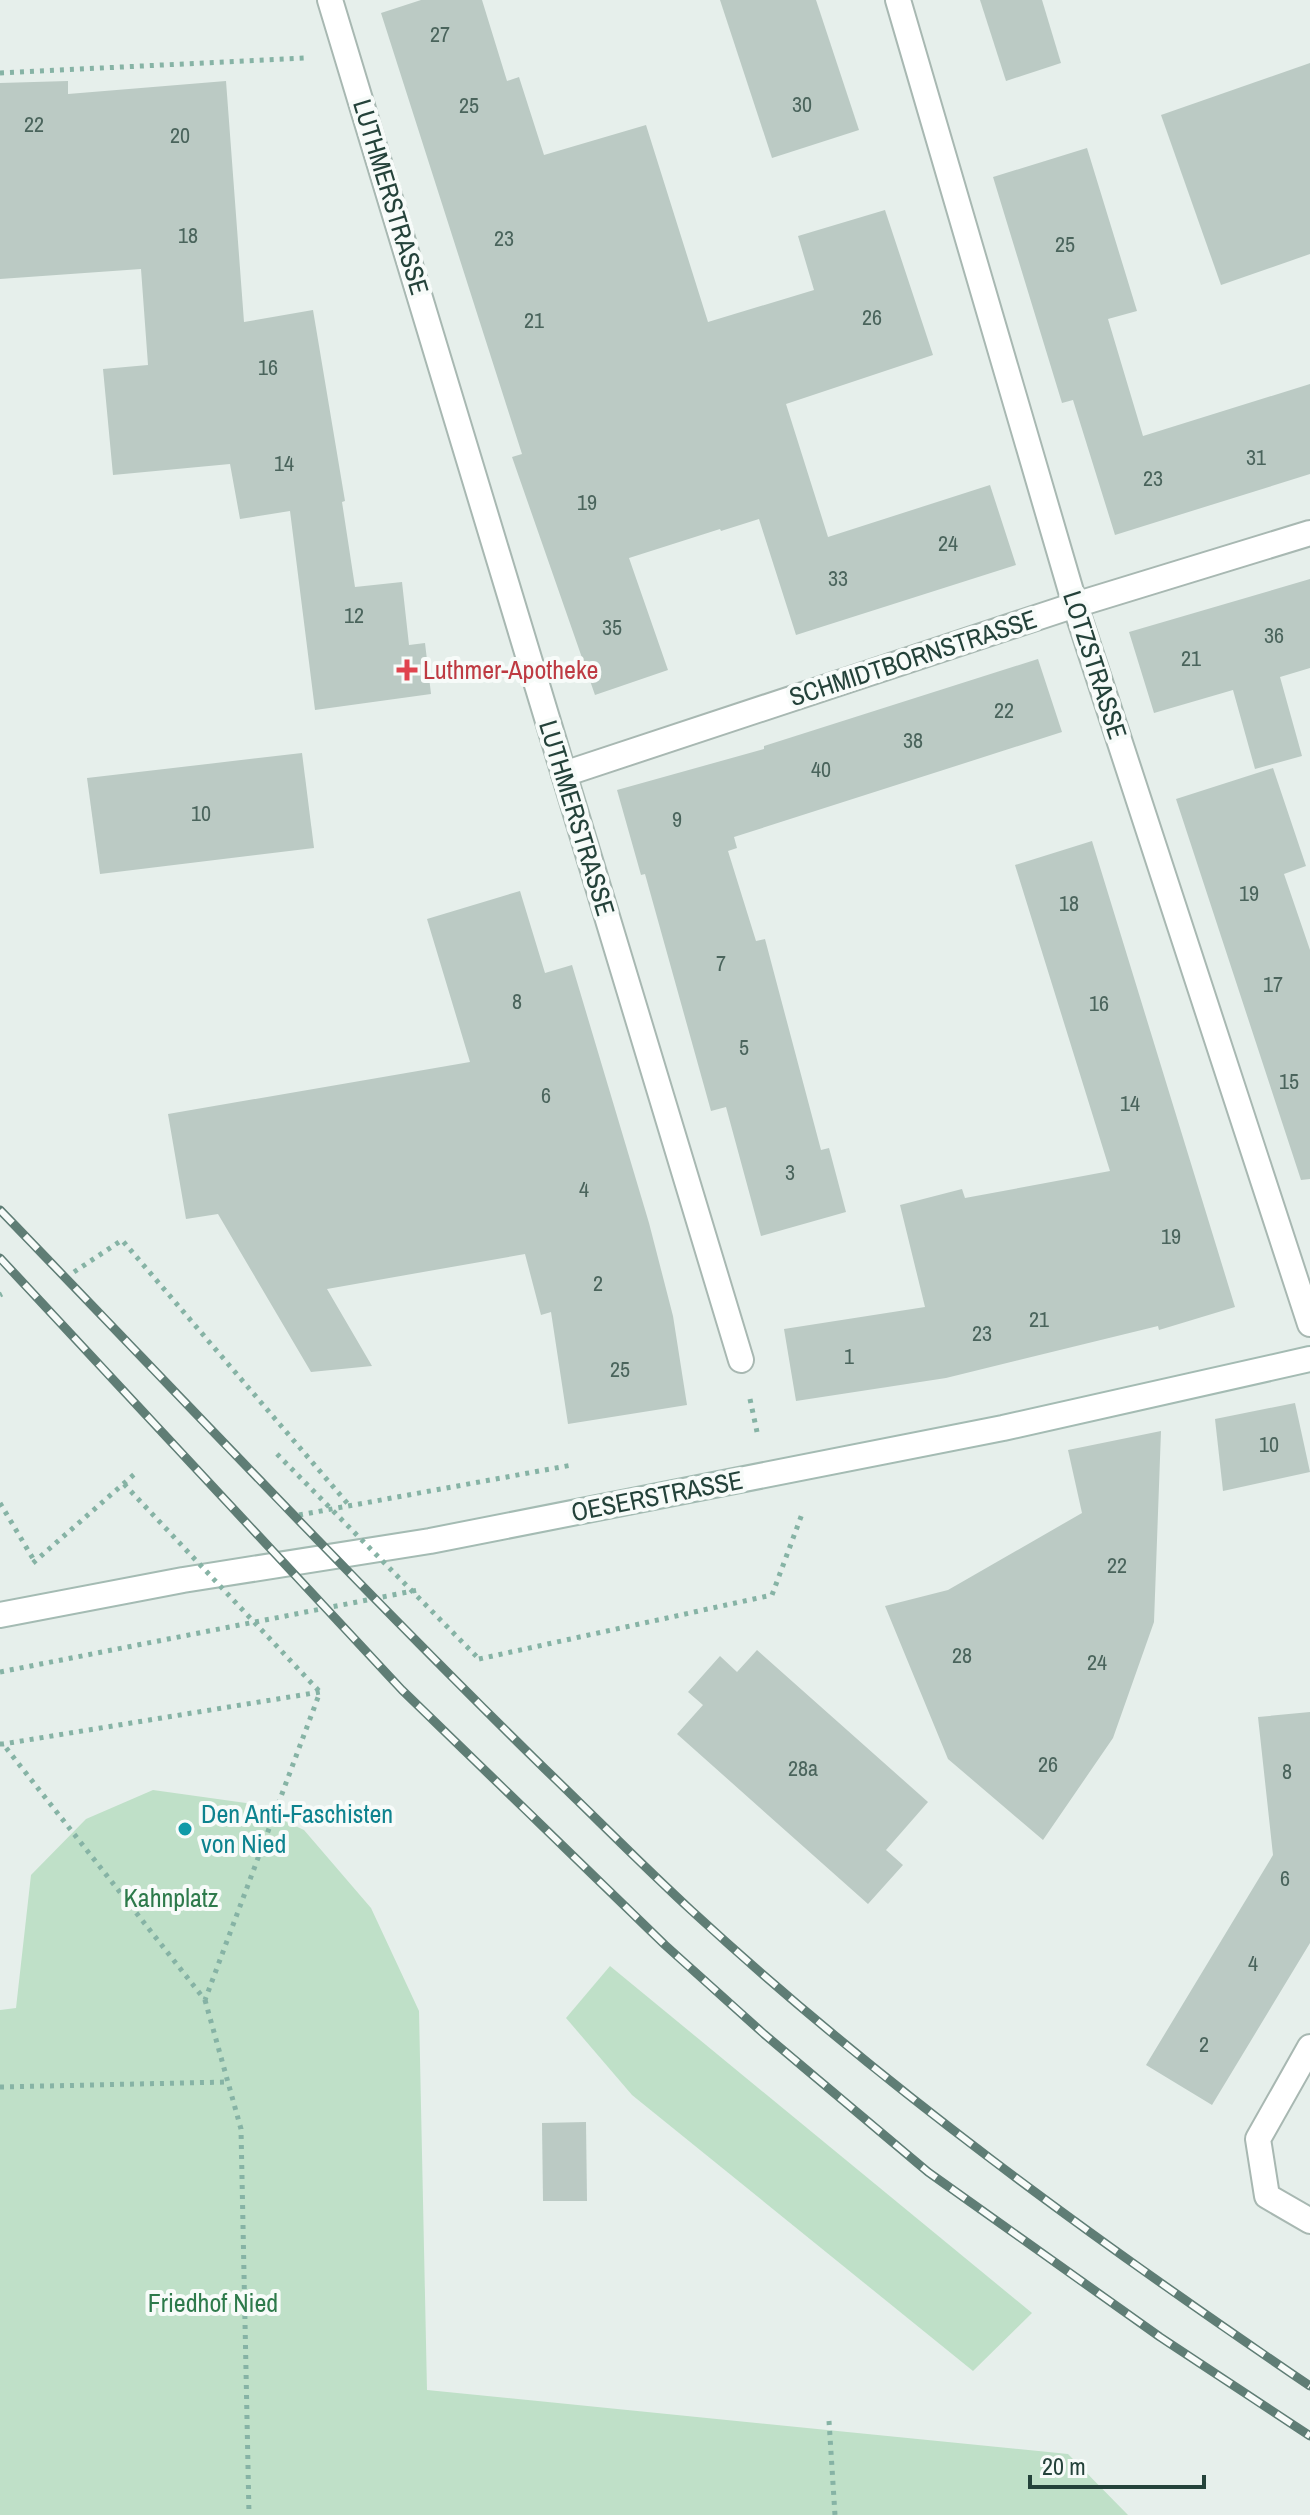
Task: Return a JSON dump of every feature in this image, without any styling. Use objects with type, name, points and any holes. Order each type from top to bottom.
[{"type":"street","name":"LUTHMERSTRASSE","points":[[330,0],[741,1360]]},
{"type":"street","name":"LOTZSTRASSE","points":[[898,0],[1075,605],[1310,1324]]},
{"type":"street","name":"SCHMIDTBORNSTRASSE","points":[[564,774],[1075,605],[1310,533]]},
{"type":"street","name":"OESERSTRASSE","points":[[0,1615],[183,1580],[430,1541],[1003,1428],[1310,1359]]},
{"type":"street","points":[[1310,2047],[1258,2139],[1267,2196],[1310,2221]]},
{"type":"path","points":[[0,73],[348,56]]},
{"type":"path","points":[[74,1272],[122,1240],[348,1504]]},
{"type":"path","points":[[277,1454],[479,1659],[772,1595],[802,1514]]},
{"type":"path","points":[[44,1554],[138,1471]]},
{"type":"path","points":[[124,1484],[320,1692]]},
{"type":"path","points":[[0,1503],[35,1562]]},
{"type":"path","points":[[1,1744],[320,1692]]},
{"type":"path","points":[[205,2000],[320,1692]]},
{"type":"path","points":[[1,1744],[205,2000],[241,2129],[249,2515]]},
{"type":"path","points":[[0,2087],[228,2082]]},
{"type":"path","points":[[829,2421],[835,2515]]},
{"type":"green space","name":"Friedhof Nied","points":[[153,1790],[246,1803],[304,1830],[371,1908],[419,2011],[427,2390],[1068,2454],[1128,2515],[0,2515],[0,2010],[16,2008],[31,1875],[86,1819]]},
{"type":"green space","points":[[610,1966],[1032,2313],[973,2371],[632,2095],[566,2018]]},
{"type":"building","points":[[421,0],[482,0],[507,81],[519,77],[544,155],[646,125],[708,322],[814,290],[798,236],[885,210],[933,355],[786,404],[828,537],[990,485],[1016,565],[796,635],[759,519],[720,529],[629,558],[668,670],[595,695],[512,457],[522,454],[381,13]]},
{"type":"building","points":[[720,0],[816,0],[859,130],[772,158]]},
{"type":"building","points":[[980,0],[1042,0],[1061,63],[1006,81]]},
{"type":"building","points":[[1310,63],[1310,254],[1221,285],[1161,115]]},
{"type":"building","points":[[68,81],[68,94],[226,81],[244,322],[313,310],[345,501],[342,502],[355,587],[402,582],[409,645],[425,643],[431,694],[315,710],[290,511],[240,519],[230,464],[113,475],[103,369],[148,365],[141,269],[0,279],[0,83]]},
{"type":"building","points":[[1087,148],[1137,311],[1108,319],[1143,436],[1310,384],[1310,474],[1115,535],[1073,400],[1062,403],[993,177]]},
{"type":"building","points":[[1310,579],[1310,668],[1280,677],[1302,756],[1255,769],[1233,690],[1154,713],[1129,632]]},
{"type":"building","points":[[1038,659],[1062,732],[734,837],[737,848],[728,851],[756,941],[765,939],[821,1150],[829,1148],[846,1212],[761,1236],[726,1107],[711,1111],[645,874],[641,875],[617,790],[764,749],[764,746]]},
{"type":"building","points":[[302,753],[314,848],[100,874],[87,778]]},
{"type":"building","points":[[1273,768],[1306,866],[1284,874],[1310,950],[1310,1179],[1301,1180],[1176,799]]},
{"type":"building","points":[[1092,841],[1235,1307],[1159,1330],[1158,1326],[946,1378],[796,1401],[784,1329],[925,1307],[900,1205],[962,1189],[965,1198],[1110,1171],[1015,865]]},
{"type":"building","points":[[520,891],[545,973],[572,965],[649,1223],[673,1316],[687,1405],[568,1424],[551,1312],[541,1315],[525,1254],[327,1289],[372,1366],[311,1372],[218,1214],[186,1219],[168,1114],[470,1062],[427,919]]},
{"type":"building","points":[[1295,1403],[1310,1472],[1223,1491],[1215,1419]]},
{"type":"building","points":[[1161,1431],[1154,1622],[1113,1738],[1043,1840],[948,1759],[885,1606],[948,1590],[1082,1513],[1068,1450]]},
{"type":"building","points":[[757,1650],[928,1802],[886,1850],[903,1865],[868,1904],[677,1734],[703,1705],[688,1692],[720,1656],[737,1672]]},
{"type":"building","points":[[1310,1712],[1310,1943],[1212,2105],[1146,2065],[1273,1855],[1258,1717]]},
{"type":"building","points":[[586,2122],[587,2201],[543,2201],[542,2123]]},
{"type":"railway","points":[[0,1210],[407,1631],[692,1911],[839,2039],[992,2160],[1310,2386]]},
{"type":"railway","points":[[0,1258],[402,1690],[665,1945],[764,2034],[928,2172],[1160,2337],[1310,2436]]},
{"type":"place","name":"Luthmer-Apotheke","points":[[407,670]]},
{"type":"place","name":"Den Anti-Faschisten von Nied","points":[[185,1829]]},
{"type":"park label","name":"Kahnplatz","points":[[171,1898]]}]
